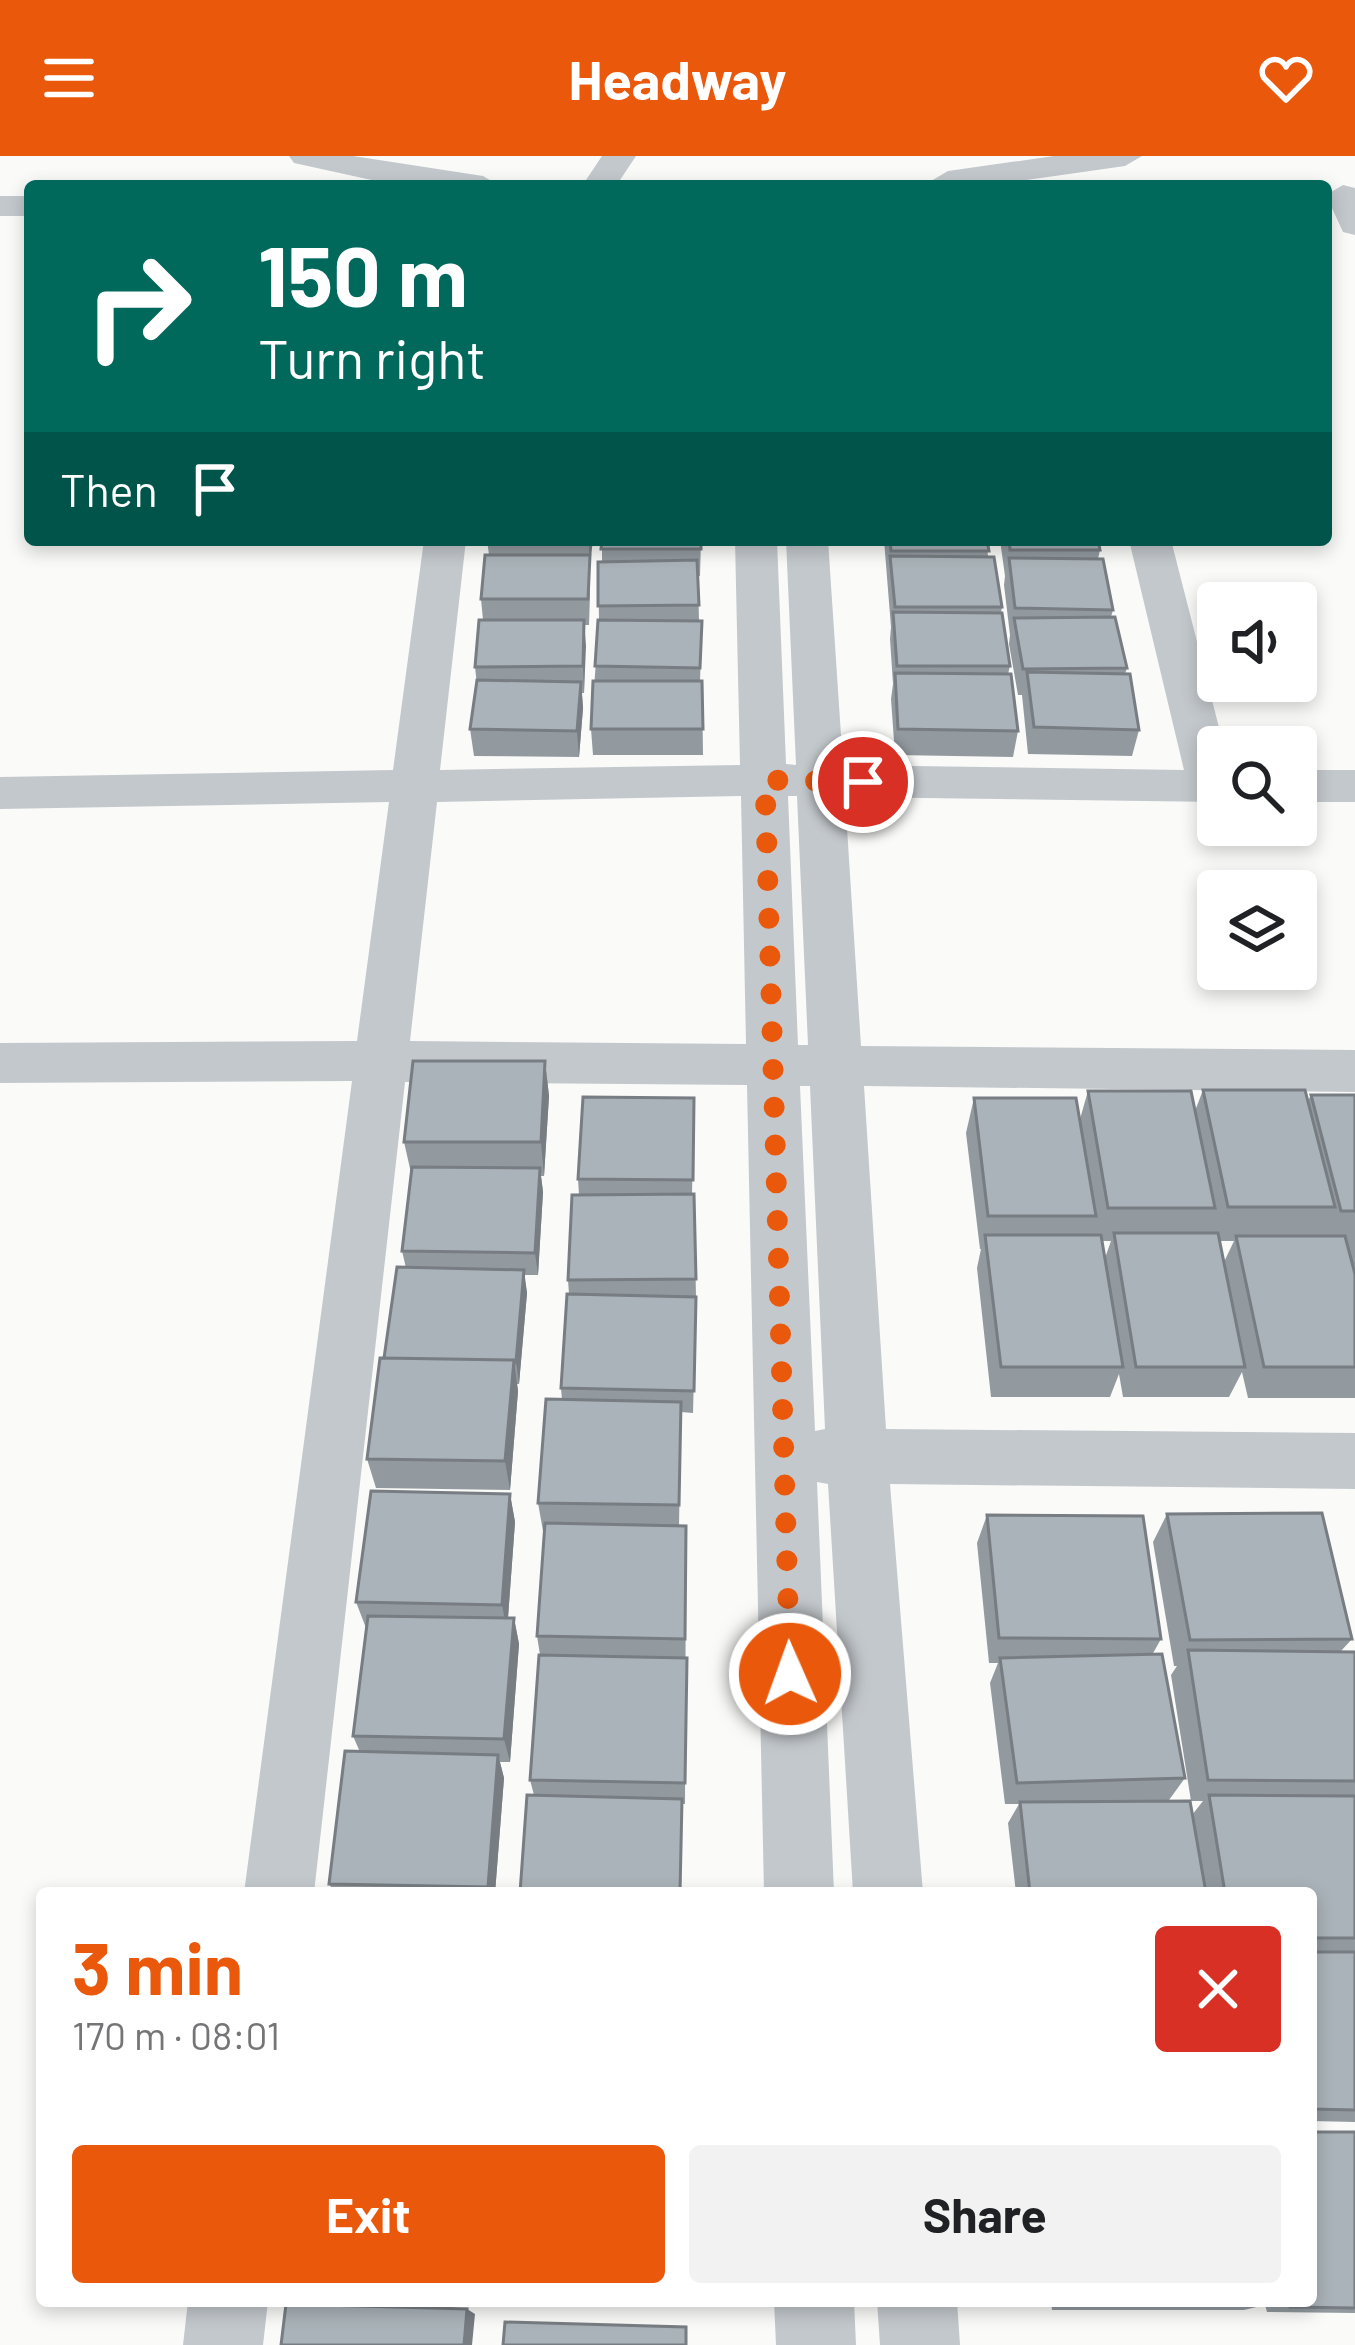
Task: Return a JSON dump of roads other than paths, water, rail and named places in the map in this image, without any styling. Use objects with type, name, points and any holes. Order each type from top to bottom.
[{"type":"street","points":[[306,156],[418,180]]},
{"type":"street","points":[[942,174],[1125,156]]},
{"type":"street","points":[[280,1887],[444,546]]},
{"type":"street","points":[[757,546],[834,1066],[888,1887]]},
{"type":"street","points":[[799,1887],[773,1066],[806,546]]},
{"type":"street","points":[[1152,546],[1198,726]]},
{"type":"street","points":[[0,793],[793,780],[1197,786]]},
{"type":"street","points":[[1317,786],[1355,786]]},
{"type":"street","points":[[0,1064],[383,1061],[1355,1071]]},
{"type":"street","points":[[782,1455],[1355,1461]]},
{"type":"street","points":[[223,2345],[227,2307]]},
{"type":"street","points":[[814,2307],[816,2345]]},
{"type":"street","points":[[917,2307],[920,2345]]}]
